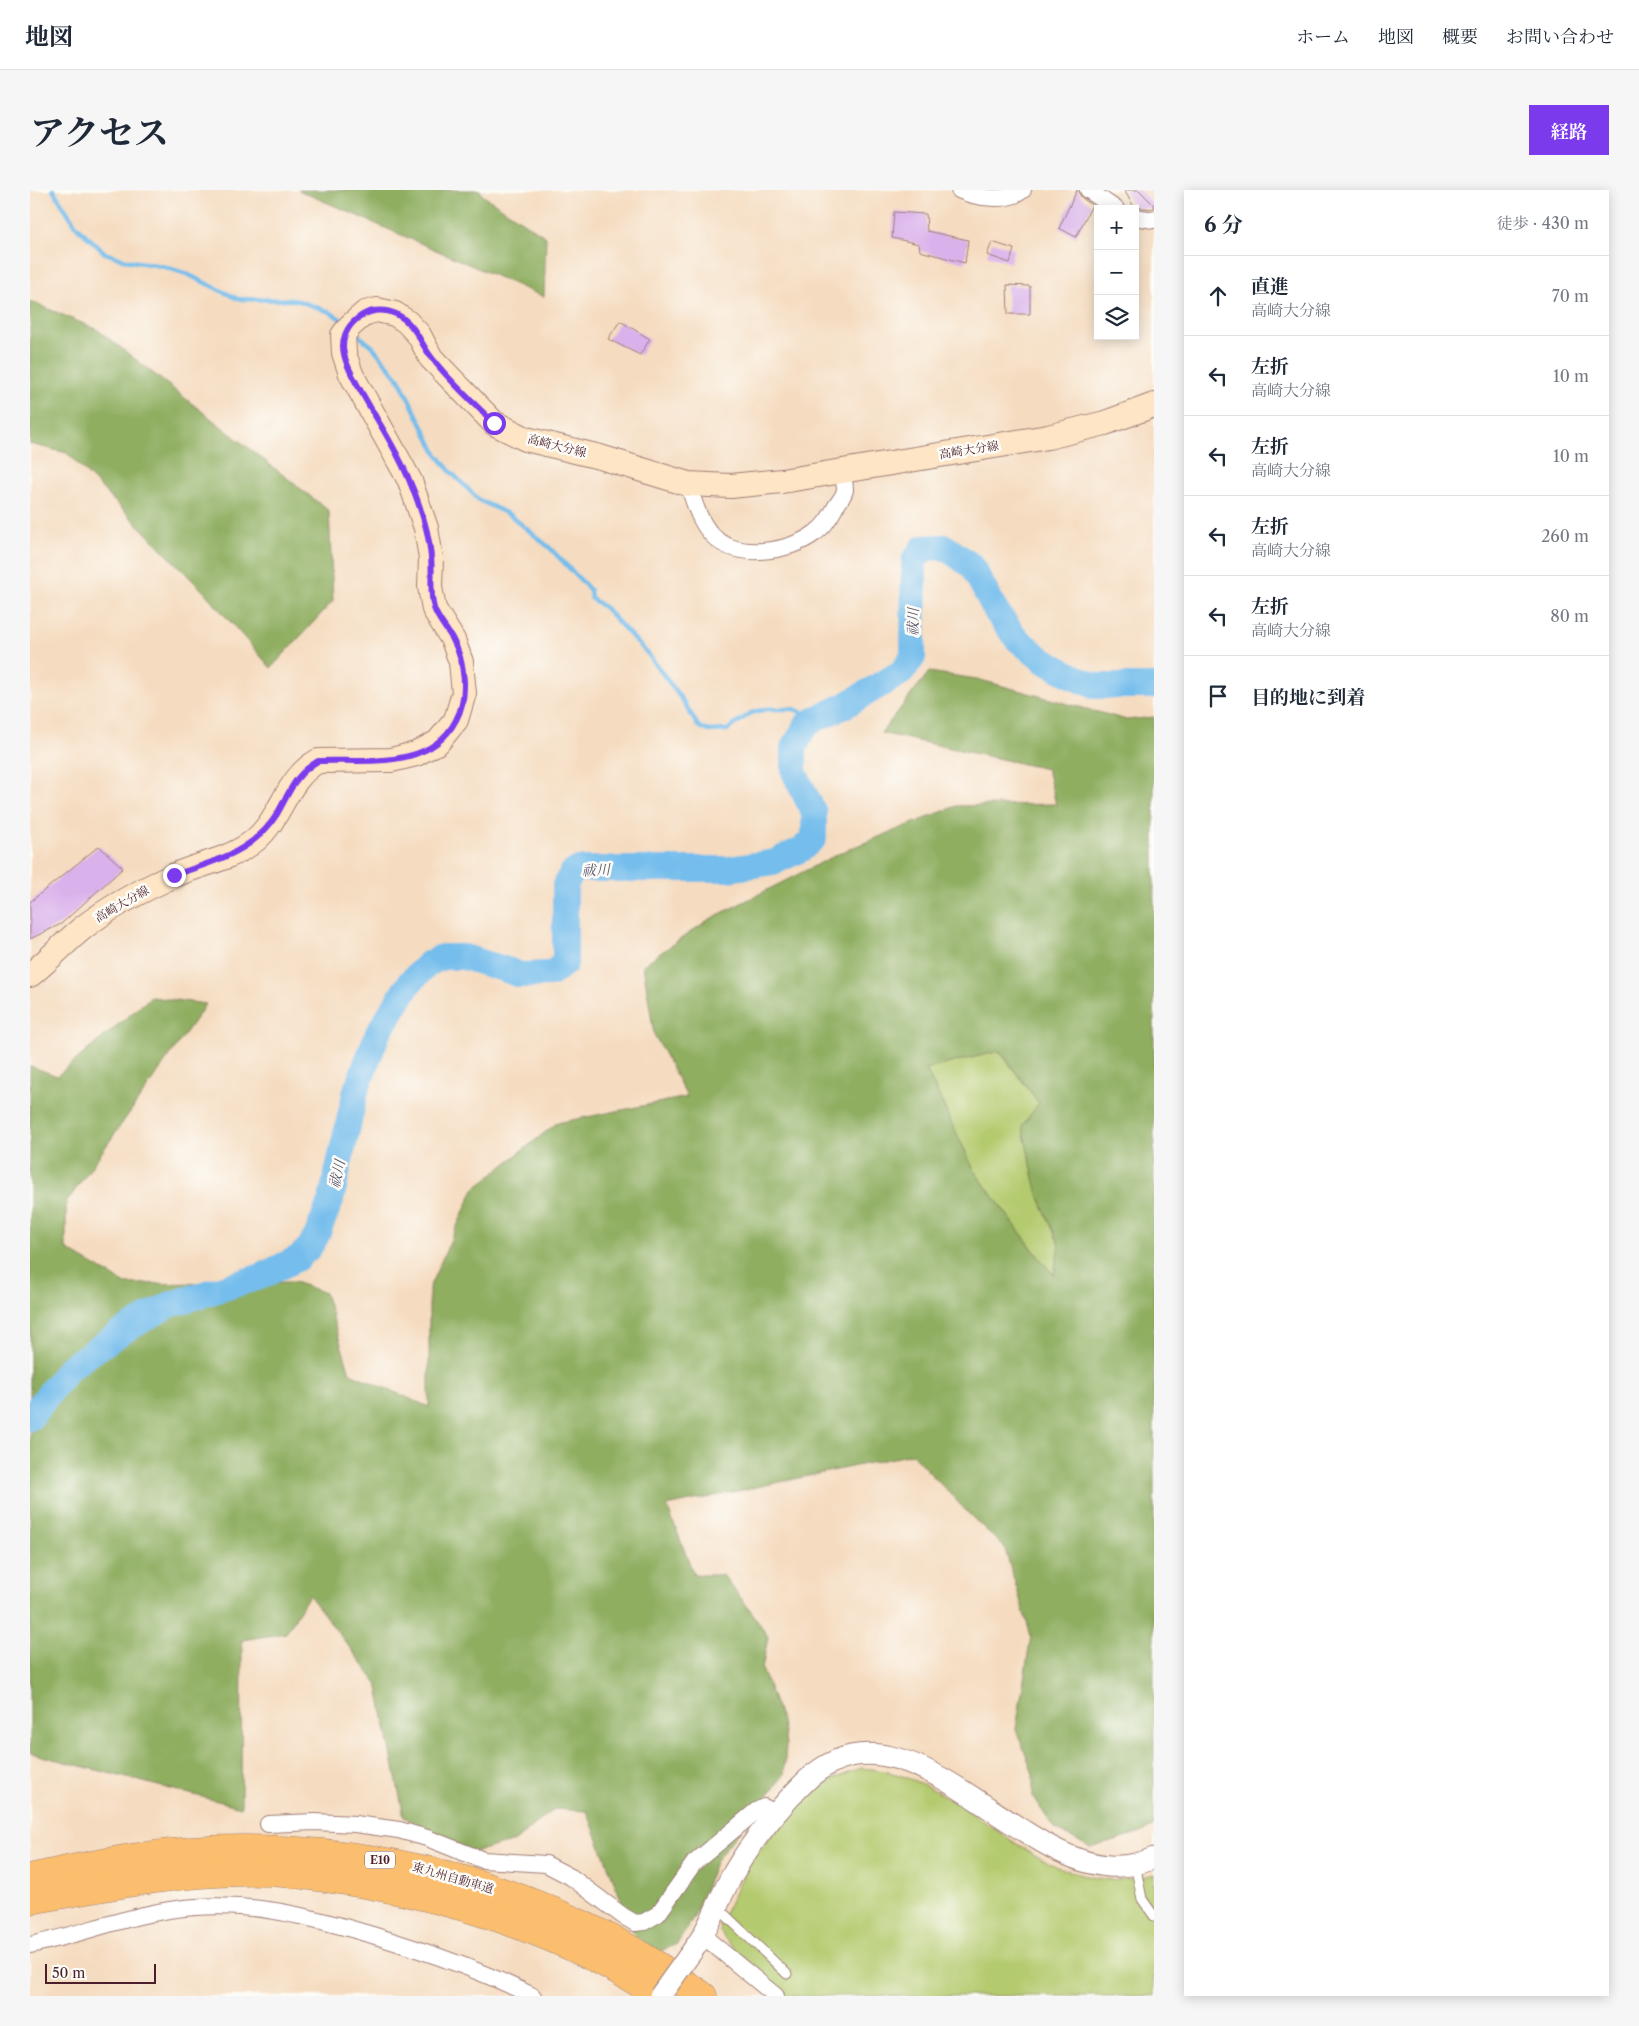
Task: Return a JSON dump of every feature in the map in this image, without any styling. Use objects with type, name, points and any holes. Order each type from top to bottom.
[{"type":"highway","name":"東九州自動車道","points":[[30,1878],[97,1863],[184,1852],[245,1849],[323,1852],[378,1859],[440,1873],[499,1891],[557,1913],[630,1949],[703,1996]]},
{"type":"highway","name":"東九州自動車道","points":[[30,1900],[187,1875],[266,1872],[321,1877],[415,1893],[509,1921],[596,1960],[659,1996]]},
{"type":"main road","name":"高崎大分線","points":[[30,974],[85,926],[116,906],[174,875],[228,857],[251,844],[276,815],[292,784],[308,766],[318,761],[391,760],[416,754],[438,742],[456,720],[464,693],[461,662],[453,640],[434,609],[430,587],[431,558],[426,528],[410,481],[351,374],[344,353],[343,335],[365,313],[377,310],[395,314],[407,322],[419,335],[431,358],[494,423],[526,439],[600,457],[688,484],[731,486],[782,481],[1048,437],[1105,423],[1154,405]]},
{"type":"street","points":[[959,190],[965,193],[1000,198],[1018,194],[1023,190]]},
{"type":"street","points":[[1088,190],[1110,205]]},
{"type":"street","points":[[1139,218],[1154,220]]},
{"type":"street","points":[[688,484],[698,514],[713,536],[732,548],[749,552],[771,550],[798,544],[815,533],[826,523],[845,491],[842,471]]},
{"type":"street","points":[[659,1996],[701,1939],[734,1872],[777,1814],[806,1780],[841,1758],[855,1754],[887,1756],[913,1764],[942,1779],[1032,1836],[1067,1855],[1089,1863],[1110,1866],[1144,1861]]},
{"type":"street","points":[[268,1824],[315,1822],[372,1827],[414,1834],[483,1860],[546,1864],[571,1876],[623,1916],[635,1922],[644,1922],[658,1914],[694,1863],[756,1810],[764,1807],[777,1814]]},
{"type":"street","points":[[30,1946],[164,1911],[195,1906],[243,1906],[302,1916],[393,1940],[481,1972],[533,1996]]},
{"type":"street","points":[[701,1939],[776,1996]]},
{"type":"lane","points":[[1144,1861],[1142,1899],[1154,1916]]},
{"type":"lane","points":[[717,1907],[787,1974]]},
{"type":"green space","points":[[298,190],[480,190],[482,195],[546,237],[544,297]]},
{"type":"green space","points":[[30,301],[98,330],[329,511],[333,601],[271,668],[205,593],[67,453],[30,444]]},
{"type":"green space","points":[[929,672],[977,679],[1127,720],[1154,717],[1154,1826],[1141,1833],[1091,1848],[1054,1828],[1033,1797],[1033,1774],[1016,1729],[1031,1636],[1004,1546],[973,1518],[912,1454],[667,1506],[694,1575],[723,1575],[754,1615],[768,1637],[762,1669],[782,1722],[786,1744],[784,1775],[716,1860],[693,1919],[677,1944],[658,1952],[635,1936],[587,1811],[554,1809],[515,1841],[474,1852],[404,1817],[377,1683],[309,1595],[286,1633],[242,1640],[241,1807],[30,1753],[30,1066],[57,1076],[151,997],[206,1004],[66,1203],[66,1249],[126,1284],[295,1282],[325,1293],[350,1373],[429,1407],[429,1288],[474,1189],[557,1123],[687,1097],[654,1034],[643,965],[708,920],[844,851],[956,806],[1056,804],[1047,769],[881,733]],"holes":[[[1000,1051],[1039,1103],[1022,1126],[1038,1195],[1059,1244],[1054,1275],[975,1172],[926,1069]]]},
{"type":"green space","points":[[999,1051],[1039,1103],[1038,1195],[1059,1244],[1054,1275],[975,1172],[926,1069]]},
{"type":"green space","points":[[861,1768],[901,1776],[938,1792],[1038,1857],[1073,1873],[1112,1879],[1154,1874],[1154,1996],[784,1996],[724,1938],[719,1924],[748,1866],[790,1810],[815,1790],[834,1779]]},
{"type":"building","points":[[1077,190],[1082,198],[1092,205],[1076,237],[1059,228]]},
{"type":"building","points":[[1124,190],[1139,190],[1154,205],[1154,209],[1139,208],[1139,205],[1133,205]]},
{"type":"building","points":[[894,212],[926,214],[927,231],[968,240],[965,263],[920,251],[919,244],[892,238]]},
{"type":"building","points":[[992,242],[1014,249],[1010,263],[987,255]]},
{"type":"building","points":[[1007,285],[1030,286],[1030,314],[1008,314]]},
{"type":"building","points":[[620,321],[650,339],[640,355],[608,339]]},
{"type":"building","points":[[99,846],[123,868],[61,924],[30,939],[30,902]]},
{"type":"waterway","points":[[53,190],[77,227],[105,253],[125,260],[162,266],[187,274],[238,299],[296,300],[330,312],[345,322]]},
{"type":"waterway","points":[[353,331],[373,347],[399,379],[436,453],[449,470],[479,500],[510,515],[550,548],[590,590],[591,598],[605,608],[648,654],[683,701],[698,726],[708,731],[727,730],[751,713],[766,709],[794,709],[817,719]]},
{"type":"waterway","name":"祓川","points":[[30,1418],[69,1368],[120,1333],[169,1305],[262,1276],[298,1258],[309,1248],[316,1237],[331,1200],[356,1090],[378,1033],[410,982],[428,964],[442,957],[464,957],[520,975],[551,974],[565,963],[565,885],[572,873],[579,869],[729,869],[774,862],[802,849],[814,838],[814,813],[794,772],[794,747],[808,723],[846,705],[902,672],[913,657],[914,561],[923,548],[945,547],[972,566],[997,613],[1017,639],[1044,661],[1080,680],[1096,686],[1154,686]]},
{"type":"route","points":[[174,875],[228,857],[251,844],[276,815],[292,784],[308,766],[318,761],[391,760],[416,754],[438,742],[456,720],[464,693],[461,662],[453,640],[434,609],[430,587],[431,558],[426,528],[410,481],[351,374],[344,353],[343,335],[365,313],[377,310],[395,314],[407,322],[419,335],[431,358],[494,423]]}]
